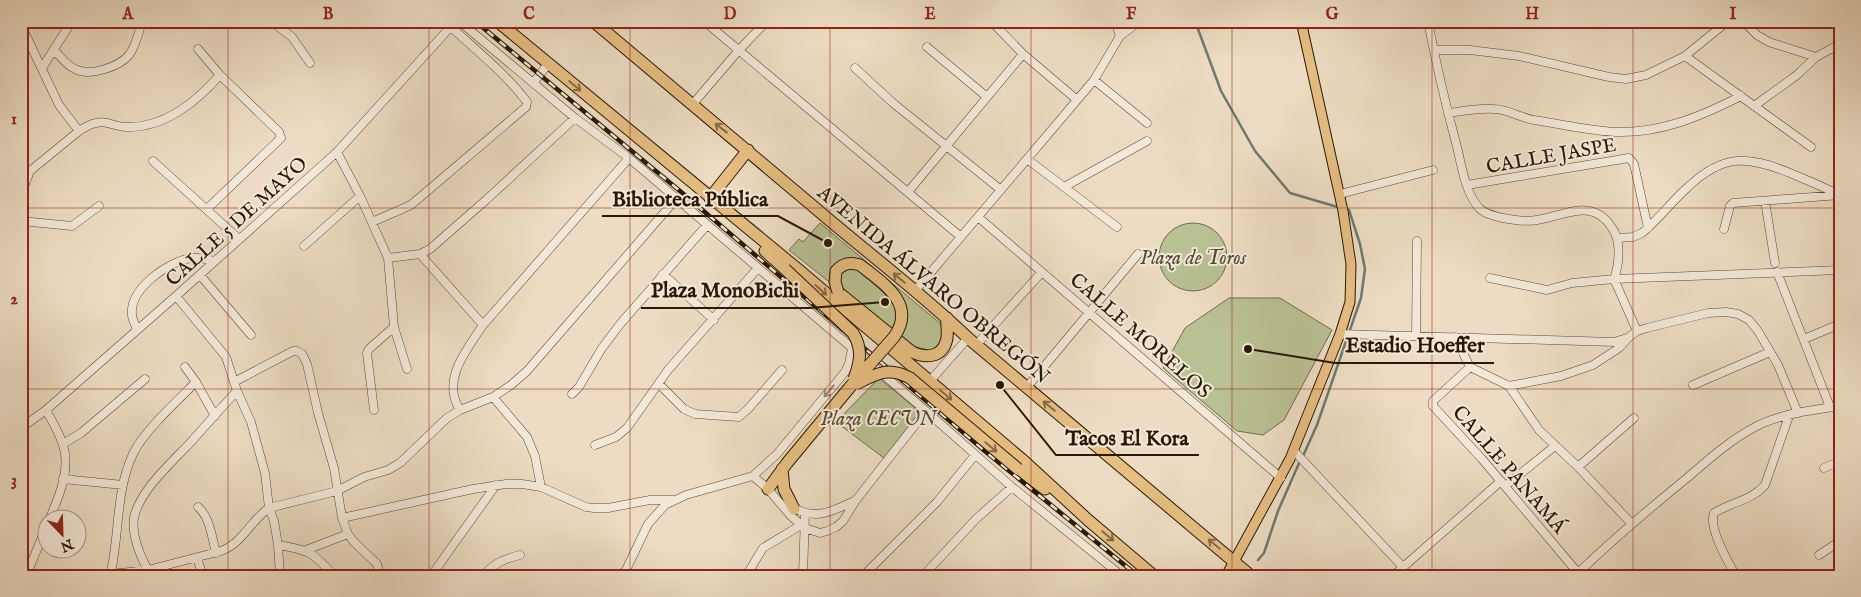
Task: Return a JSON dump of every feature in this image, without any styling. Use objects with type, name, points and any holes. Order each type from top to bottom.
[{"type":"highway","points":[[497,21],[734,216],[930,381],[1154,576]]},
{"type":"highway","name":"AVENIDA ÁLVARO OBREGÓN","points":[[592,21],[748,150],[1251,576]]},
{"type":"highway","points":[[710,198],[748,150]]},
{"type":"highway","points":[[734,216],[751,237],[784,270],[848,327],[858,340],[860,347],[859,362],[850,388]]},
{"type":"highway","points":[[768,489],[785,466],[850,388],[894,337],[900,329],[903,318],[901,308],[892,292],[860,265],[847,264],[840,266],[836,271],[835,282],[838,292],[912,352],[919,356],[932,356],[943,348],[947,336],[947,318]]},
{"type":"highway","points":[[850,388],[878,373],[894,371],[901,373],[910,378],[1018,469],[1088,520]]},
{"type":"highway","points":[[785,466],[784,489],[800,511]]},
{"type":"main road","points":[[1226,576],[1294,451],[1340,334],[1350,302],[1352,279],[1349,245],[1340,194],[1301,21]]},
{"type":"street","points":[[42,68],[72,21]]},
{"type":"street","points":[[54,50],[68,65],[76,70],[94,73],[118,63],[129,54],[138,36],[142,21]]},
{"type":"street","points":[[271,21],[292,37],[310,62]]},
{"type":"street","points":[[704,21],[961,237]]},
{"type":"street","points":[[692,105],[766,21]]},
{"type":"street","points":[[992,21],[1024,54],[1076,99]]},
{"type":"street","points":[[1115,21],[1120,36]]},
{"type":"street","points":[[915,291],[1094,80],[1120,36],[1140,21]]},
{"type":"street","points":[[1428,21],[1448,113],[1467,186],[1479,209],[1487,214],[1509,219],[1536,220],[1588,210],[1603,216],[1617,238],[1618,269],[1614,279],[1637,331]]},
{"type":"street","points":[[1743,21],[1757,35],[1769,42],[1816,57]]},
{"type":"street","points":[[1434,50],[1470,50],[1519,56],[1609,77],[1626,79],[1646,75],[1685,56],[1726,22]]},
{"type":"street","points":[[455,23],[534,82],[575,118],[629,158],[926,411],[1012,487],[1122,576]]},
{"type":"street","points":[[372,222],[412,205],[526,107],[527,102],[525,99],[455,23]]},
{"type":"street","name":"CALLE 5 DE MAYO","points":[[21,428],[46,410],[337,152],[455,23]]},
{"type":"street","points":[[21,24],[59,105],[79,131]]},
{"type":"street","points":[[1754,106],[1793,78],[1816,57],[1840,44]]},
{"type":"street","points":[[927,47],[987,98]]},
{"type":"street","points":[[198,49],[220,75],[279,132],[281,138],[207,209]]},
{"type":"street","points":[[908,192],[1024,54]]},
{"type":"street","points":[[1685,56],[1811,147]]},
{"type":"street","points":[[534,82],[548,64]]},
{"type":"street","points":[[855,68],[946,146],[1001,190]]},
{"type":"street","points":[[21,200],[30,171],[79,131],[100,122],[124,128],[165,118],[179,112],[196,100],[220,75]]},
{"type":"street","points":[[1094,80],[1147,122]]},
{"type":"street","points":[[1448,113],[1495,109],[1531,120],[1616,132],[1635,131],[1652,130],[1691,119],[1711,112],[1741,96]]},
{"type":"street","points":[[388,258],[420,254],[430,249],[459,225],[575,118]]},
{"type":"street","points":[[1064,187],[1147,141]]},
{"type":"street","points":[[337,152],[360,196],[388,258],[394,327],[407,369]]},
{"type":"street","points":[[460,410],[454,401],[452,385],[458,365],[483,326],[629,158]]},
{"type":"street","name":"CALLE JASPE","points":[[1467,186],[1629,158],[1634,164],[1648,228]]},
{"type":"street","points":[[1027,159],[1117,227]]},
{"type":"street","points":[[1617,238],[1633,236],[1648,228],[1705,172],[1720,164],[1737,160],[1754,161],[1773,166],[1840,195]]},
{"type":"street","points":[[153,161],[239,239]]},
{"type":"street","points":[[1340,194],[1433,170]]},
{"type":"street","points":[[1724,229],[1731,204],[1840,195]]},
{"type":"street","points":[[304,246],[360,196]]},
{"type":"street","points":[[196,382],[168,410],[137,447],[129,464],[123,485],[110,575],[149,573],[216,553],[235,544],[260,514],[269,508],[337,491],[364,477],[388,470],[400,463],[447,418],[460,410],[493,397],[527,372],[676,199]]},
{"type":"street","points":[[1765,201],[1775,263]]},
{"type":"street","points":[[21,221],[72,226],[99,206]]},
{"type":"street","name":"CALLE MORELOS","points":[[978,217],[1281,478]]},
{"type":"street","points":[[572,394],[579,388],[602,348],[621,323],[707,225]]},
{"type":"street","points":[[1416,336],[1417,241]]},
{"type":"street","points":[[420,254],[483,326]]},
{"type":"street","points":[[1027,387],[1138,254]]},
{"type":"street","points":[[137,330],[132,316],[134,300],[147,281],[166,267],[192,258],[215,261]]},
{"type":"street","points":[[595,446],[616,437],[627,428],[668,370],[757,269]]},
{"type":"street","points":[[1490,278],[1547,290],[1572,283],[1614,279],[1840,270]]},
{"type":"street","points":[[930,381],[1042,272]]},
{"type":"street","points":[[1777,272],[1830,408]]},
{"type":"street","points":[[663,274],[714,320]]},
{"type":"street","points":[[200,275],[251,335]]},
{"type":"street","points":[[176,296],[226,357],[237,391],[251,422],[262,456],[269,508],[274,521],[278,545],[280,576]]},
{"type":"street","points":[[1509,386],[1561,376],[1593,365],[1620,348],[1637,331],[1708,313],[1732,312],[1750,320],[1780,371],[1798,414]]},
{"type":"street","points":[[1804,339],[1840,324]]},
{"type":"street","points":[[374,410],[367,354],[369,349],[394,327]]},
{"type":"street","points":[[1340,334],[1614,342],[1628,338]]},
{"type":"street","points":[[1455,337],[1470,366],[1509,386],[1539,430],[1578,467],[1631,524]]},
{"type":"street","points":[[620,576],[626,570],[652,520],[665,506],[686,495],[753,476],[777,454],[845,372],[852,349]]},
{"type":"street","points":[[234,382],[293,351],[300,352],[307,364],[318,413],[334,468],[342,518],[348,534],[377,564],[380,576]]},
{"type":"street","points":[[1693,385],[1770,352]]},
{"type":"street","name":"CALLE PANAMÁ","points":[[1470,366],[1432,403],[1503,483],[1576,574]]},
{"type":"street","points":[[185,367],[196,382],[215,416]]},
{"type":"street","points":[[659,384],[684,409],[694,414],[739,417],[782,370]]},
{"type":"street","points":[[63,444],[81,433],[145,379]]},
{"type":"street","points":[[149,573],[138,548],[134,531],[136,510],[154,484],[237,391]]},
{"type":"street","points":[[493,397],[527,437],[535,456],[541,487]]},
{"type":"street","points":[[1576,574],[1631,524],[1704,464],[1756,426],[1788,416],[1840,406]]},
{"type":"street","points":[[46,410],[63,444],[66,460],[63,479],[52,510]]},
{"type":"street","points":[[753,476],[768,489],[790,516],[803,526],[820,533],[836,527],[843,521],[856,500],[926,411]]},
{"type":"street","points":[[1736,576],[1726,559],[1712,519],[1714,513],[1750,498],[1765,485],[1788,416]]},
{"type":"street","points":[[1578,467],[1634,418]]},
{"type":"street","points":[[1392,576],[1503,483],[1555,446]]},
{"type":"street","points":[[1294,451],[1403,567]]},
{"type":"street","points":[[863,576],[936,502],[975,455]]},
{"type":"street","points":[[1824,468],[1840,461]]},
{"type":"street","points":[[63,479],[123,485]]},
{"type":"street","points":[[342,518],[496,485],[522,484],[541,487],[586,507],[594,508],[608,508],[650,500],[675,500]]},
{"type":"street","points":[[431,576],[496,485]]},
{"type":"street","points":[[923,576],[993,502],[1012,487]]},
{"type":"street","points":[[777,499],[800,511],[815,514],[833,512],[856,500]]},
{"type":"street","points":[[198,506],[204,511],[216,553]]},
{"type":"street","points":[[800,511],[803,526],[803,576]]},
{"type":"street","points":[[833,512],[836,527]]},
{"type":"street","points":[[746,576],[763,548],[803,526]]},
{"type":"street","points":[[306,550],[348,534]]},
{"type":"street","points":[[1819,555],[1840,541]]},
{"type":"street","points":[[278,545],[306,550],[319,559],[334,576]]},
{"type":"street","points":[[26,576],[38,546]]},
{"type":"street","points":[[483,576],[500,561],[520,555]]},
{"type":"street","points":[[197,558],[203,576]]},
{"type":"green space","points":[[820,223],[941,324],[943,332],[937,350],[919,353],[789,250],[799,239],[803,242]]},
{"type":"green space","name":"Plaza de Toros","points":[[1193,223],[1206,226],[1217,233],[1224,244],[1227,257],[1224,270],[1217,281],[1206,288],[1193,291],[1180,288],[1169,281],[1162,270],[1159,257],[1162,244],[1169,233],[1180,226]]},
{"type":"green space","points":[[1229,298],[1280,298],[1332,330],[1284,420],[1263,435],[1237,431],[1163,368],[1185,328]]},
{"type":"green space","name":"Plaza CECUN","points":[[879,378],[920,412],[884,458],[836,422]]},
{"type":"waterway","points":[[1195,21],[1221,91],[1255,151],[1290,193],[1341,208]]},
{"type":"waterway","points":[[1303,456],[1317,425],[1361,298],[1365,269],[1360,244],[1349,210],[1346,209]]},
{"type":"waterway","points":[[1258,560],[1264,553],[1278,511],[1300,461]]},
{"type":"railway","points":[[475,21],[686,196],[986,452],[1138,576]]},
{"type":"place","name":"Biblioteca Pública","points":[[828,243]]},
{"type":"place","name":"Plaza MonoBichi","points":[[885,302]]},
{"type":"place","name":"Estadio Hoeffer","points":[[1248,349]]},
{"type":"place","name":"Tacos El Kora","points":[[1000,385]]}]
